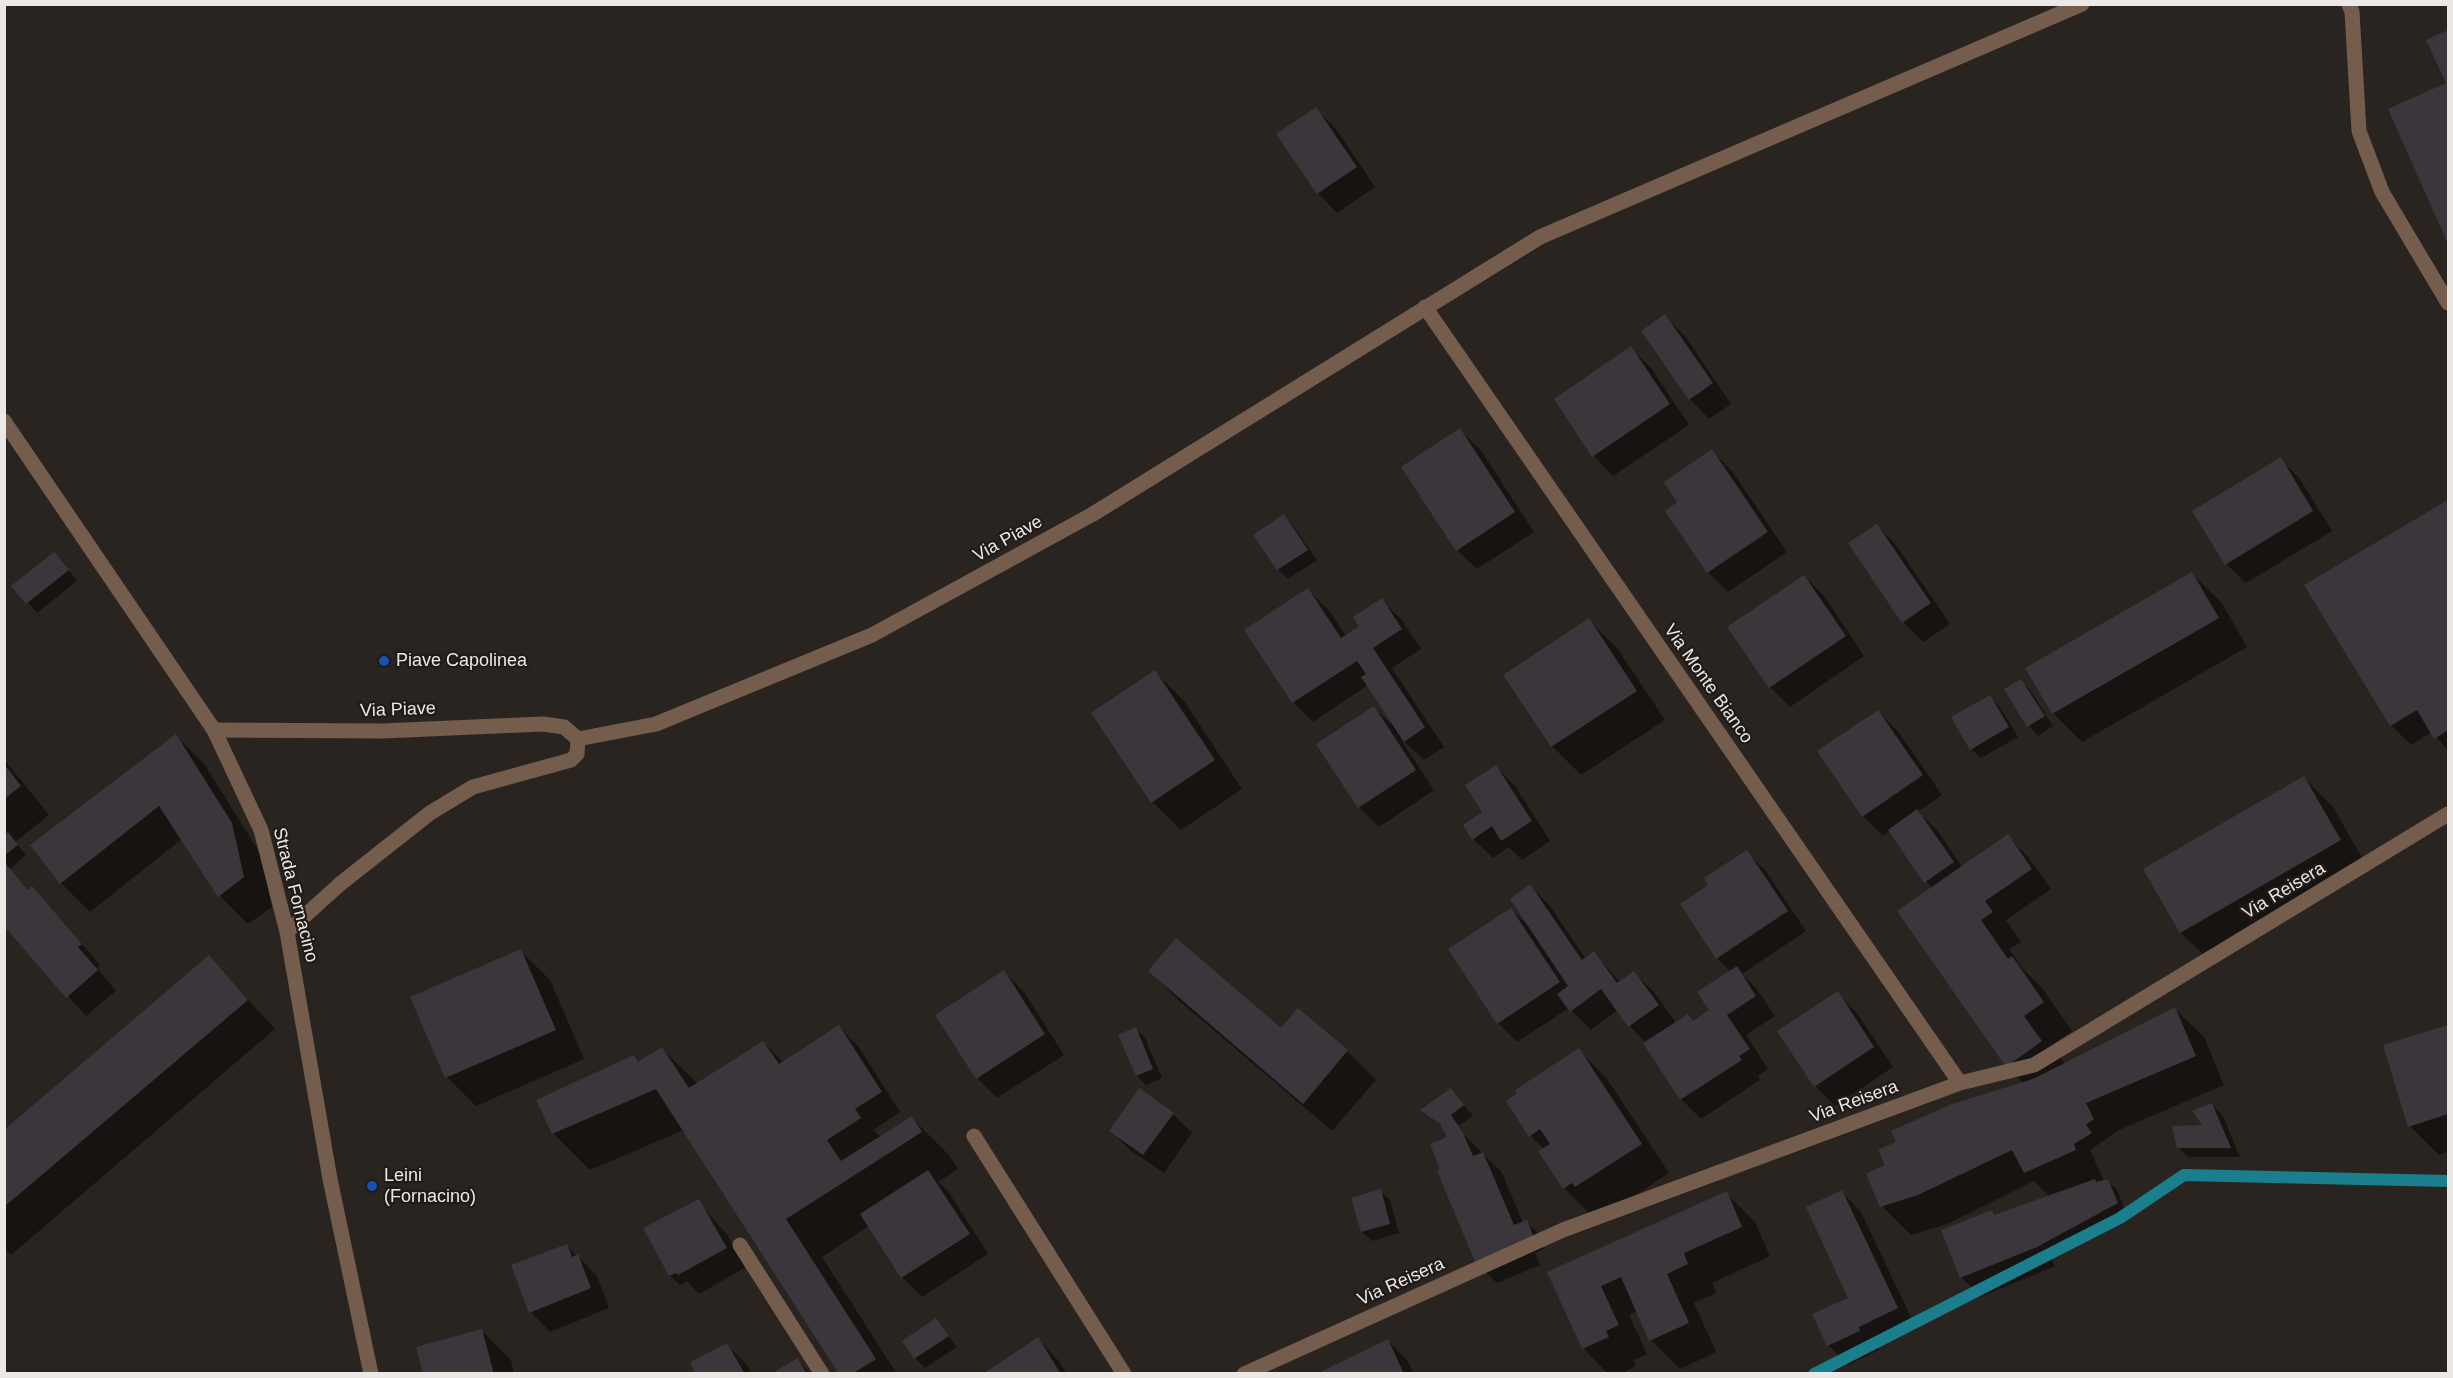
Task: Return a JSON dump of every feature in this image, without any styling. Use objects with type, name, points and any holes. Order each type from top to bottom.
[{"type":"street","name":"Via Piave","points":[[214,730],[382,731],[543,724],[564,727],[578,739],[656,724],[872,635],[1093,514],[1540,237],[2082,4]]},
{"type":"street","points":[[2349,4],[2352,12],[2360,131],[2382,192],[2448,303]]},
{"type":"street","name":"Via Monte Bianco","points":[[1425,307],[1960,1083]]},
{"type":"street","name":"Strada Fornacino","points":[[4,421],[214,730],[261,830],[287,932],[330,1179],[371,1374]]},
{"type":"street","points":[[287,932],[340,884],[430,813],[473,787],[571,760],[577,754],[578,739]]},
{"type":"street","name":"Via Reisera","points":[[1245,1374],[1563,1230],[1960,1083],[2034,1065],[2448,814]]},
{"type":"street","points":[[974,1136],[1124,1374]]},
{"type":"street","points":[[740,1245],[822,1374]]},
{"type":"building","points":[[2448,30],[2448,244],[2388,109],[2446,83],[2426,40]]},
{"type":"building","points":[[1316,107],[1357,167],[1317,194],[1276,134]]},
{"type":"building","points":[[1665,314],[1713,383],[1689,400],[1641,331]]},
{"type":"building","points":[[1631,346],[1670,404],[1592,457],[1554,399]]},
{"type":"building","points":[[1460,428],[1515,512],[1456,551],[1401,467]]},
{"type":"building","points":[[1712,449],[1768,532],[1707,573],[1665,511],[1677,502],[1664,482]]},
{"type":"building","points":[[2281,457],[2313,511],[2225,565],[2192,511]]},
{"type":"building","points":[[2448,500],[2448,730],[2434,739],[2417,710],[2390,726],[2304,585]]},
{"type":"building","points":[[1284,514],[1308,550],[1277,570],[1253,535]]},
{"type":"building","points":[[1877,524],[1931,603],[1902,623],[1848,543]]},
{"type":"building","points":[[54,552],[69,570],[26,604],[11,586]]},
{"type":"building","points":[[2192,572],[2219,618],[2052,714],[2025,668]]},
{"type":"building","points":[[1804,575],[1846,636],[1769,688],[1727,627]]},
{"type":"building","points":[[1308,588],[1341,638],[1359,626],[1353,617],[1382,598],[1402,629],[1373,648],[1425,727],[1404,742],[1361,677],[1366,674],[1357,661],[1292,703],[1244,630]]},
{"type":"building","points":[[1589,618],[1637,691],[1551,747],[1503,675]]},
{"type":"building","points":[[1155,670],[1215,760],[1151,803],[1091,713]]},
{"type":"building","points":[[2021,679],[2045,716],[2027,727],[2004,689]]},
{"type":"building","points":[[1990,695],[2009,727],[1970,750],[1951,717]]},
{"type":"building","points":[[1374,706],[1416,770],[1358,808],[1316,744]]},
{"type":"building","points":[[1878,710],[1923,775],[1862,817],[1817,751]]},
{"type":"building","points":[[176,734],[232,823],[244,877],[218,897],[159,806],[60,884],[30,845]]},
{"type":"building","points":[[4,764],[21,786],[4,799]]},
{"type":"building","points":[[1496,765],[1532,821],[1501,841],[1492,826],[1472,840],[1463,825],[1482,812],[1465,785]]},
{"type":"building","points":[[2304,776],[2341,840],[2180,933],[2143,869]]},
{"type":"building","points":[[1917,809],[1954,862],[1924,883],[1888,830]]},
{"type":"building","points":[[8,832],[18,845],[4,856],[4,835]]},
{"type":"building","points":[[2008,834],[2032,869],[1985,901],[1993,912],[1981,920],[2008,959],[2012,956],[2044,1002],[2024,1016],[2042,1041],[2006,1067],[1897,911]]},
{"type":"building","points":[[1747,850],[1788,911],[1716,959],[1680,904],[1708,885],[1704,878]]},
{"type":"building","points":[[6,864],[28,890],[32,886],[82,944],[78,947],[98,970],[66,998],[4,926]]},
{"type":"building","points":[[1530,884],[1582,960],[1594,951],[1617,983],[1634,971],[1659,1005],[1628,1027],[1601,989],[1570,1012],[1557,994],[1568,986],[1510,899]]},
{"type":"building","points":[[1511,908],[1560,982],[1497,1024],[1448,949]]},
{"type":"building","points":[[1176,938],[1281,1028],[1298,1008],[1348,1050],[1303,1104],[1148,971]]},
{"type":"building","points":[[521,949],[556,1030],[445,1078],[410,997]]},
{"type":"building","points":[[209,955],[248,1000],[4,1207],[4,1130]]},
{"type":"building","points":[[1737,966],[1756,996],[1727,1015],[1750,1049],[1739,1056],[1742,1060],[1680,1100],[1643,1043],[1688,1014],[1693,1021],[1709,1010],[1697,992]]},
{"type":"building","points":[[1004,970],[1045,1034],[976,1079],[935,1015]]},
{"type":"building","points":[[1838,991],[1874,1047],[1814,1087],[1777,1031]]},
{"type":"building","points":[[2175,1007],[2196,1056],[2086,1103],[2094,1119],[2086,1125],[2092,1133],[2074,1144],[2076,1150],[2024,1173],[2012,1150],[1918,1195],[1880,1207],[1866,1174],[1885,1165],[1878,1150],[1896,1142],[1891,1131],[1952,1104],[2033,1079]]},
{"type":"building","points":[[839,1025],[882,1092],[855,1109],[861,1118],[827,1140],[841,1161],[912,1116],[922,1132],[786,1219],[876,1359],[852,1374],[839,1374],[656,1089],[552,1134],[536,1100],[634,1055],[638,1062],[662,1047],[689,1088],[763,1041],[779,1064]]},
{"type":"building","points":[[2448,1025],[2448,1114],[2408,1127],[2383,1045]]},
{"type":"building","points":[[1136,1027],[1153,1069],[1136,1076],[1118,1035]]},
{"type":"building","points":[[1579,1048],[1642,1144],[1575,1187],[1572,1183],[1563,1189],[1538,1151],[1550,1144],[1540,1129],[1529,1137],[1506,1101],[1517,1093],[1515,1090]]},
{"type":"building","points":[[1139,1088],[1174,1113],[1143,1155],[1109,1131]]},
{"type":"building","points":[[1451,1088],[1464,1105],[1451,1115],[1462,1131],[1473,1156],[1483,1152],[1514,1225],[1527,1220],[1535,1240],[1476,1264],[1437,1171],[1440,1169],[1430,1144],[1447,1137],[1440,1124],[1420,1110]]},
{"type":"building","points":[[2212,1103],[2231,1148],[2177,1148],[2172,1126],[2202,1125],[2192,1111]]},
{"type":"building","points":[[928,1170],[970,1234],[901,1278],[860,1214]]},
{"type":"building","points":[[2095,1179],[2096,1182],[2108,1179],[2118,1203],[2037,1247],[1960,1278],[1941,1230],[1992,1210],[1994,1215]]},
{"type":"building","points":[[1381,1189],[1390,1224],[1361,1232],[1351,1198]]},
{"type":"building","points":[[1842,1190],[1898,1308],[1859,1327],[1860,1331],[1827,1346],[1812,1314],[1848,1298],[1806,1207]]},
{"type":"building","points":[[1727,1191],[1742,1227],[1684,1253],[1688,1264],[1667,1274],[1689,1323],[1649,1341],[1621,1277],[1601,1286],[1619,1325],[1606,1331],[1609,1337],[1582,1349],[1547,1272]]},
{"type":"building","points":[[699,1199],[727,1248],[678,1275],[676,1273],[669,1276],[643,1228]]},
{"type":"building","points":[[567,1244],[572,1257],[578,1254],[591,1288],[529,1313],[511,1265]]},
{"type":"building","points":[[936,1318],[949,1336],[914,1359],[902,1341]]},
{"type":"building","points":[[482,1329],[494,1374],[423,1374],[416,1347]]},
{"type":"building","points":[[1038,1337],[1061,1374],[983,1374]]},
{"type":"building","points":[[1388,1339],[1404,1374],[1316,1374]]},
{"type":"building","points":[[727,1343],[745,1374],[695,1374],[690,1362]]},
{"type":"building","points":[[797,1358],[807,1374],[771,1374]]},
{"type":"waterway","points":[[1814,1374],[2120,1218],[2184,1175],[2448,1181]]},
{"type":"place","name":"Piave Capolinea","points":[[384,661]]},
{"type":"place","name":"Leini (Fornacino)","points":[[372,1186]]}]
